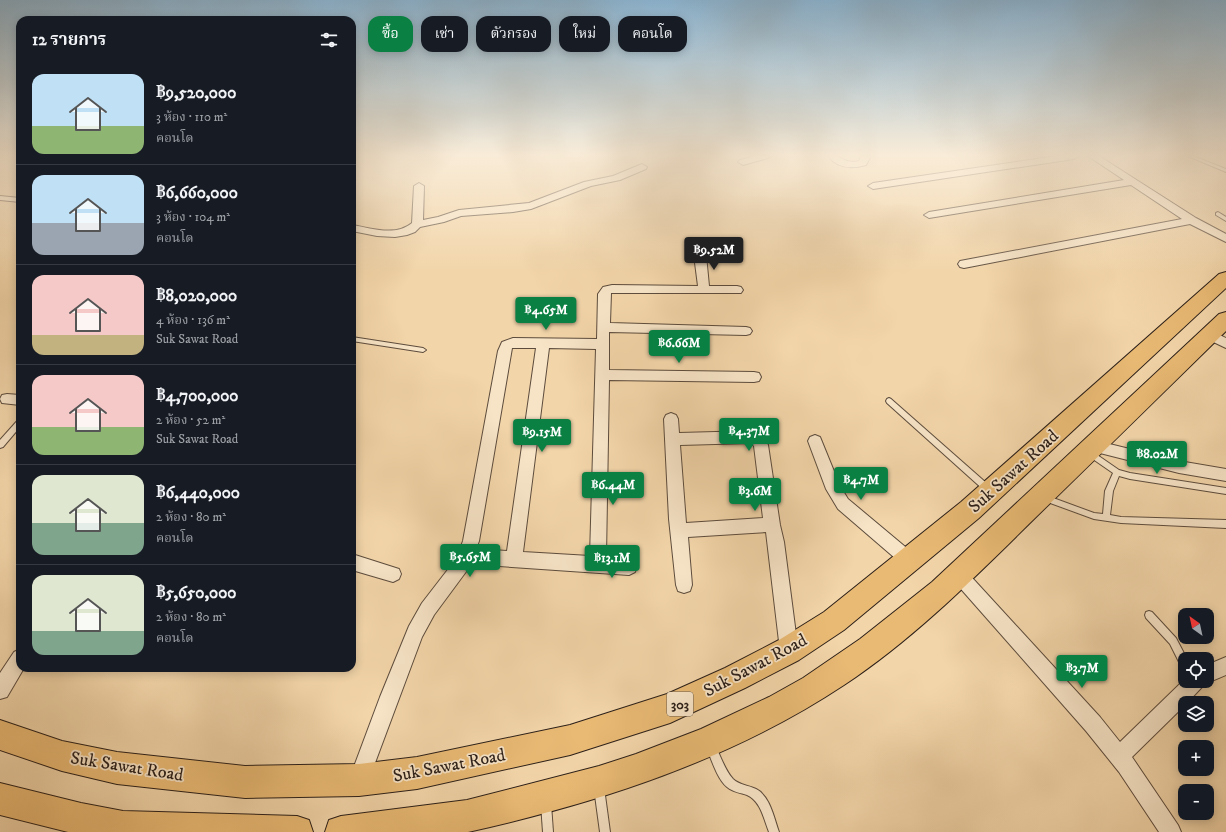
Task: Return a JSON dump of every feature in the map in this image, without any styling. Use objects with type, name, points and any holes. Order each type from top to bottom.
[{"type":"main road","name":"Suk Sawat Road","points":[[0,735],[62,756],[118,768],[245,782],[359,780],[417,773],[570,740],[670,708],[735,678],[789,650],[834,621],[991,492],[1226,278]]},
{"type":"main road","points":[[341,832],[393,827],[468,816],[598,781],[666,758],[739,727],[812,688],[871,649],[918,612],[959,575],[1090,449],[1220,332]]},
{"type":"main road","points":[[0,799],[81,819],[123,827],[296,832]]},
{"type":"street","points":[[416,224],[418,195]]},
{"type":"street","points":[[356,229],[399,234],[408,232],[416,224],[440,220],[459,213],[532,206],[559,195]]},
{"type":"street","points":[[929,215],[1053,195]]},
{"type":"street","points":[[1152,195],[1226,239]]},
{"type":"street","points":[[964,264],[1192,220]]},
{"type":"street","points":[[700,254],[704,290]]},
{"type":"street","points":[[598,564],[604,294],[607,290],[612,289],[737,290]]},
{"type":"street","points":[[604,327],[746,331]]},
{"type":"street","points":[[359,780],[389,697],[415,632],[428,609],[462,564],[466,556],[471,541],[504,351],[508,345],[513,343],[604,344]]},
{"type":"street","points":[[514,559],[544,343]]},
{"type":"street","points":[[603,375],[754,377]]},
{"type":"street","points":[[671,419],[677,519],[684,585]]},
{"type":"street","points":[[673,439],[753,437],[758,440],[761,445],[772,525],[776,542],[789,650]]},
{"type":"street","points":[[815,441],[834,489],[844,504],[909,560]]},
{"type":"street","points":[[1090,449],[1226,475]]},
{"type":"street","points":[[679,530],[772,525]]},
{"type":"street","points":[[466,556],[629,567]]},
{"type":"street","points":[[356,563],[393,574]]},
{"type":"street","points":[[959,575],[1093,724],[1140,784],[1171,832]]},
{"type":"street","points":[[0,690],[16,664]]},
{"type":"street","points":[[1214,672],[1226,666]]},
{"type":"street","points":[[1119,757],[1189,688]]},
{"type":"lane","points":[[0,198],[16,200]]},
{"type":"lane","points":[[1218,214],[1226,219]]},
{"type":"lane","points":[[356,340],[423,350]]},
{"type":"lane","points":[[889,401],[991,492]]},
{"type":"lane","points":[[0,445],[16,427]]},
{"type":"lane","points":[[1090,449],[1118,472],[1130,476],[1226,491]]},
{"type":"lane","points":[[1106,518],[1109,491],[1118,472]]},
{"type":"lane","points":[[1041,496],[1081,512],[1106,518],[1121,520],[1226,524]]},
{"type":"lane","points":[[1149,615],[1173,641],[1178,652]]},
{"type":"lane","points":[[709,740],[726,778],[731,784],[753,792],[759,797],[774,832]]},
{"type":"lane","points":[[598,781],[605,832]]},
{"type":"lane","points":[[546,796],[548,832]]}]
